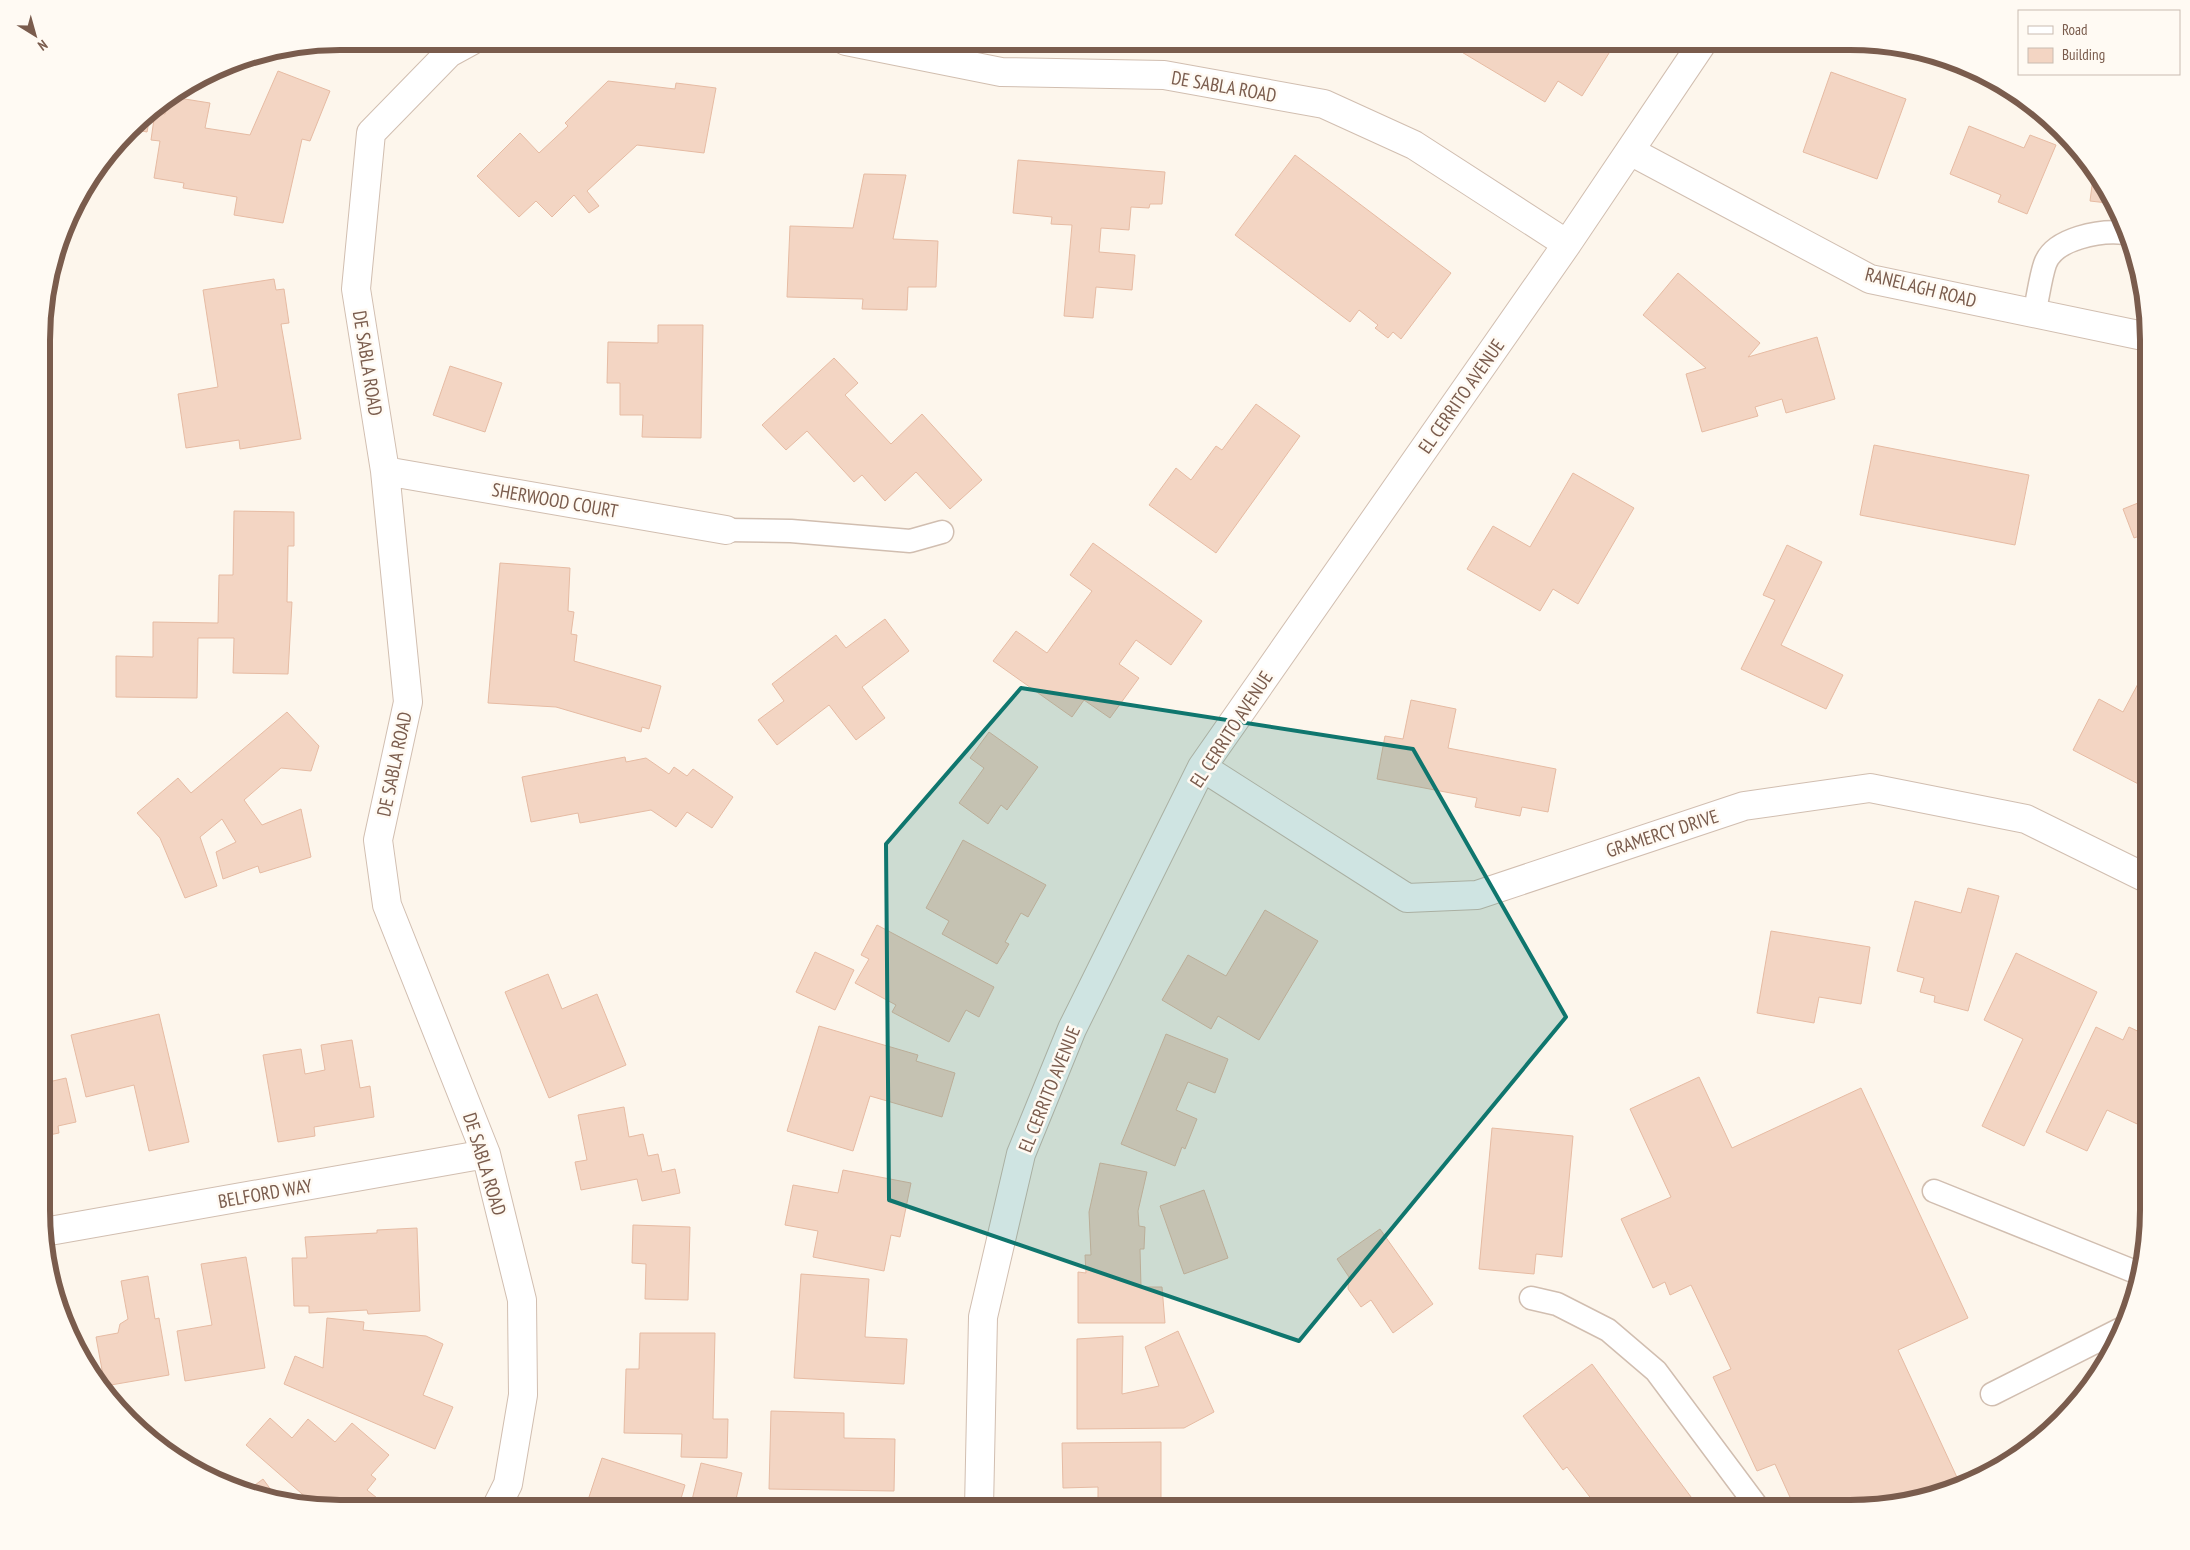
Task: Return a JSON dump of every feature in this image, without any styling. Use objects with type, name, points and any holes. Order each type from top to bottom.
[{"type":"street","name":"DE SABLA ROAD","points":[[454,50],[449,53],[372,133],[356,288],[385,471],[408,702],[378,840],[387,905],[486,1154],[522,1300],[523,1395],[508,1484],[500,1500]]},
{"type":"street","name":"DE SABLA ROAD","points":[[887,50],[1001,72],[1164,75],[1324,104],[1414,145],[1567,244]]},
{"type":"street","name":"EL CERRITO AVENUE","points":[[979,1500],[983,1317],[1022,1154],[1072,1028],[1202,767],[1567,244],[1698,50]]},
{"type":"street","name":"RANELAGH ROAD","points":[[1630,151],[1870,279],[2140,335]]},
{"type":"street","name":"SHERWOOD COURT","points":[[385,471],[726,530]]},
{"type":"street","name":"GRAMERCY DRIVE","points":[[1202,767],[1407,898],[1477,894],[1744,806],[1870,788],[2026,819],[2140,875]]},
{"type":"street","name":"BELFORD WAY","points":[[51,1231],[486,1154]]},
{"type":"lane","points":[[2034,314],[2045,262],[2060,246],[2081,236],[2111,231],[2119,232]]},
{"type":"lane","points":[[726,530],[791,531],[910,541],[942,532]]},
{"type":"lane","points":[[1934,1191],[2133,1271]]},
{"type":"lane","points":[[1531,1298],[1557,1304],[1608,1330],[1656,1371],[1752,1500]]},
{"type":"lane","points":[[1992,1394],[2112,1333]]},
{"type":"highlighted area","points":[[1021,688],[1413,749],[1566,1017],[1299,1341],[889,1200],[886,844]]},
{"type":"building","points":[[1458,50],[1611,50],[1582,96],[1558,81],[1545,102]]},
{"type":"building","points":[[278,71],[330,91],[310,141],[302,139],[283,223],[234,215],[237,197],[183,188],[184,183],[154,178],[160,141],[151,140],[154,118],[160,113],[165,114],[166,108],[180,98],[210,103],[205,128],[250,135]]},
{"type":"building","points":[[1831,72],[1906,99],[1877,179],[1803,152]]},
{"type":"building","points":[[608,81],[675,89],[676,83],[716,88],[704,153],[637,145],[587,191],[599,206],[589,213],[574,195],[552,217],[536,201],[519,217],[477,176],[520,133],[539,153],[568,126],[565,123]]},
{"type":"building","points":[[149,122],[147,132],[140,131]]},
{"type":"building","points":[[1969,126],[2024,148],[2030,135],[2056,145],[2027,214],[1998,202],[2001,195],[1950,174]]},
{"type":"building","points":[[1295,155],[1451,273],[1401,339],[1393,332],[1388,338],[1375,328],[1378,325],[1359,310],[1350,322],[1235,235]]},
{"type":"building","points":[[1018,160],[1165,172],[1162,204],[1150,204],[1149,208],[1131,207],[1129,230],[1101,228],[1099,252],[1135,255],[1132,290],[1096,287],[1093,318],[1064,316],[1072,225],[1051,224],[1052,217],[1013,213]]},
{"type":"building","points":[[864,174],[906,175],[893,239],[938,241],[936,287],[908,287],[907,310],[862,309],[863,299],[787,297],[790,226],[853,228]]},
{"type":"building","points":[[2093,181],[2105,203],[2090,201]]},
{"type":"building","points":[[1678,273],[1760,343],[1748,357],[1817,337],[1835,399],[1786,413],[1782,399],[1755,407],[1758,416],[1702,432],[1686,374],[1706,368],[1643,315]]},
{"type":"building","points":[[274,279],[276,290],[284,289],[289,323],[281,324],[301,439],[240,449],[239,440],[186,448],[178,394],[218,387],[203,290]]},
{"type":"building","points":[[658,325],[703,325],[701,438],[642,437],[643,415],[620,415],[620,383],[607,383],[608,342],[658,343]]},
{"type":"building","points":[[834,358],[858,383],[845,395],[891,444],[922,414],[982,480],[950,509],[916,472],[885,501],[862,475],[854,482],[807,431],[786,450],[762,425]]},
{"type":"building","points":[[450,366],[502,383],[485,432],[433,415]]},
{"type":"building","points":[[1256,404],[1300,436],[1216,553],[1149,505],[1176,468],[1191,480],[1216,446],[1222,450]]},
{"type":"building","points":[[1874,445],[2029,475],[2015,545],[1860,515]]},
{"type":"building","points":[[1573,473],[1634,508],[1578,604],[1553,589],[1540,611],[1467,569],[1493,526],[1530,547]]},
{"type":"building","points":[[2140,502],[2140,536],[2134,538],[2123,509]]},
{"type":"building","points":[[234,511],[294,512],[294,546],[288,546],[287,602],[292,602],[288,674],[233,673],[234,638],[198,638],[197,698],[116,697],[116,656],[153,657],[153,622],[218,623],[219,575],[233,575]]},
{"type":"building","points":[[1093,543],[1202,621],[1171,665],[1136,640],[1119,664],[1139,678],[1110,718],[1084,700],[1072,717],[993,661],[1016,631],[1047,653],[1092,591],[1070,575]]},
{"type":"building","points":[[1787,545],[1822,562],[1781,645],[1843,675],[1826,709],[1741,669],[1775,600],[1763,595]]},
{"type":"building","points":[[500,563],[570,568],[568,611],[574,612],[571,634],[577,635],[574,661],[661,686],[649,729],[642,727],[641,732],[556,707],[488,703]]},
{"type":"building","points":[[885,619],[909,651],[862,687],[885,718],[856,740],[829,705],[777,745],[758,720],[784,701],[772,684],[836,635],[846,648]]},
{"type":"building","points":[[2140,680],[2140,785],[2073,750],[2099,699],[2123,712]]},
{"type":"building","points":[[1411,700],[1456,709],[1448,748],[1556,769],[1548,812],[1522,807],[1520,816],[1475,807],[1477,798],[1377,779],[1385,736],[1403,739]]},
{"type":"building","points":[[287,712],[319,746],[311,771],[281,768],[244,800],[262,825],[301,809],[311,857],[260,873],[258,866],[223,879],[216,852],[236,842],[222,819],[200,837],[217,886],[185,898],[160,838],[137,813],[178,778],[191,793]]},
{"type":"building","points":[[989,732],[1038,767],[1007,810],[1001,805],[988,824],[959,803],[984,768],[970,758]]},
{"type":"building","points":[[625,757],[626,762],[646,758],[669,774],[674,767],[687,776],[693,769],[733,797],[712,828],[687,812],[676,827],[651,810],[580,823],[578,813],[531,822],[522,777]]},
{"type":"building","points":[[963,840],[1046,885],[1028,917],[1021,913],[1005,942],[1009,944],[997,964],[942,934],[949,921],[926,908]]},
{"type":"building","points":[[1968,888],[1999,896],[1968,1011],[1934,1002],[1935,996],[1920,992],[1924,978],[1897,971],[1915,901],[1961,913]]},
{"type":"building","points":[[1265,910],[1318,941],[1259,1040],[1218,1016],[1211,1029],[1162,1000],[1188,955],[1226,976]]},
{"type":"building","points":[[877,925],[994,987],[979,1017],[966,1010],[949,1042],[892,1012],[896,1005],[855,983],[869,959],[861,955]]},
{"type":"building","points":[[1771,931],[1870,947],[1861,1004],[1819,997],[1814,1023],[1757,1013]]},
{"type":"building","points":[[815,952],[854,970],[835,1010],[796,992]]},
{"type":"building","points":[[2016,953],[2097,992],[2024,1146],[1982,1126],[2023,1039],[1984,1020]]},
{"type":"building","points":[[548,974],[562,1009],[597,994],[626,1065],[549,1098],[505,992]]},
{"type":"building","points":[[159,1014],[189,1142],[149,1151],[134,1085],[86,1097],[71,1035]]},
{"type":"building","points":[[819,1026],[918,1055],[916,1061],[955,1073],[942,1117],[870,1096],[853,1151],[787,1131]]},
{"type":"building","points":[[2096,1027],[2123,1040],[2129,1027],[2140,1032],[2140,1125],[2107,1110],[2087,1151],[2046,1132]]},
{"type":"building","points":[[1166,1034],[1228,1059],[1215,1093],[1188,1082],[1176,1110],[1197,1119],[1185,1149],[1182,1147],[1175,1166],[1121,1144]]},
{"type":"building","points":[[352,1040],[360,1088],[370,1086],[374,1117],[314,1127],[315,1136],[278,1142],[263,1055],[301,1049],[305,1074],[325,1070],[321,1045]]},
{"type":"building","points":[[1699,1077],[1732,1148],[1861,1088],[1968,1318],[1898,1350],[1958,1479],[1925,1490],[1888,1498],[1791,1500],[1775,1464],[1757,1471],[1713,1377],[1731,1369],[1691,1285],[1670,1295],[1665,1282],[1653,1288],[1621,1219],[1671,1197],[1630,1109]]},
{"type":"building","points":[[66,1078],[76,1122],[58,1126],[59,1133],[50,1135],[50,1082]]},
{"type":"building","points":[[624,1107],[629,1137],[643,1134],[648,1156],[658,1154],[662,1172],[675,1169],[680,1193],[642,1201],[637,1179],[581,1190],[575,1162],[587,1160],[578,1115]]},
{"type":"building","points":[[1492,1128],[1573,1136],[1562,1257],[1536,1254],[1534,1274],[1479,1269]]},
{"type":"building","points":[[1100,1163],[1147,1172],[1138,1211],[1139,1226],[1145,1227],[1144,1249],[1140,1249],[1141,1287],[1162,1287],[1165,1323],[1078,1323],[1078,1272],[1086,1273],[1085,1255],[1091,1255],[1089,1212]]},
{"type":"building","points":[[843,1170],[911,1183],[900,1237],[891,1235],[884,1271],[813,1257],[818,1231],[785,1225],[793,1185],[838,1193]]},
{"type":"building","points":[[1204,1190],[1228,1258],[1184,1274],[1160,1206]]},
{"type":"building","points":[[633,1225],[690,1227],[688,1300],[645,1299],[646,1264],[632,1263]]},
{"type":"building","points":[[417,1228],[420,1311],[368,1314],[367,1310],[309,1313],[309,1306],[294,1306],[292,1258],[307,1258],[305,1237],[377,1233],[377,1230]]},
{"type":"building","points":[[1380,1229],[1433,1304],[1393,1333],[1371,1300],[1361,1307],[1348,1289],[1349,1277],[1337,1259]]},
{"type":"building","points":[[246,1257],[265,1368],[185,1381],[177,1331],[212,1325],[201,1264]]},
{"type":"building","points":[[801,1274],[869,1279],[865,1337],[907,1339],[904,1384],[794,1378]]},
{"type":"building","points":[[148,1276],[155,1319],[159,1318],[169,1375],[109,1385],[103,1377],[96,1337],[118,1333],[120,1324],[128,1319],[121,1281]]},
{"type":"building","points":[[327,1318],[364,1322],[363,1330],[426,1336],[443,1344],[423,1395],[453,1407],[435,1449],[284,1384],[295,1356],[323,1368]]},
{"type":"building","points":[[1178,1331],[1214,1412],[1184,1428],[1077,1429],[1077,1339],[1123,1336],[1122,1394],[1159,1386],[1145,1347]]},
{"type":"building","points":[[640,1333],[715,1333],[713,1419],[728,1419],[727,1458],[681,1457],[682,1434],[624,1433],[626,1369],[639,1369]]},
{"type":"building","points":[[1592,1364],[1693,1500],[1592,1500],[1567,1467],[1563,1470],[1523,1416]]},
{"type":"building","points":[[771,1411],[844,1413],[844,1438],[895,1439],[894,1491],[769,1489]]},
{"type":"building","points":[[270,1418],[292,1438],[308,1419],[335,1442],[352,1423],[389,1455],[371,1475],[376,1479],[367,1490],[377,1498],[375,1500],[307,1498],[246,1445]]},
{"type":"building","points":[[1161,1442],[1161,1500],[1098,1500],[1098,1487],[1063,1488],[1062,1443]]},
{"type":"building","points":[[602,1458],[685,1485],[681,1500],[588,1500]]},
{"type":"building","points":[[701,1463],[742,1473],[736,1500],[692,1500]]},
{"type":"building","points":[[263,1479],[272,1492],[265,1490],[253,1487]]}]
